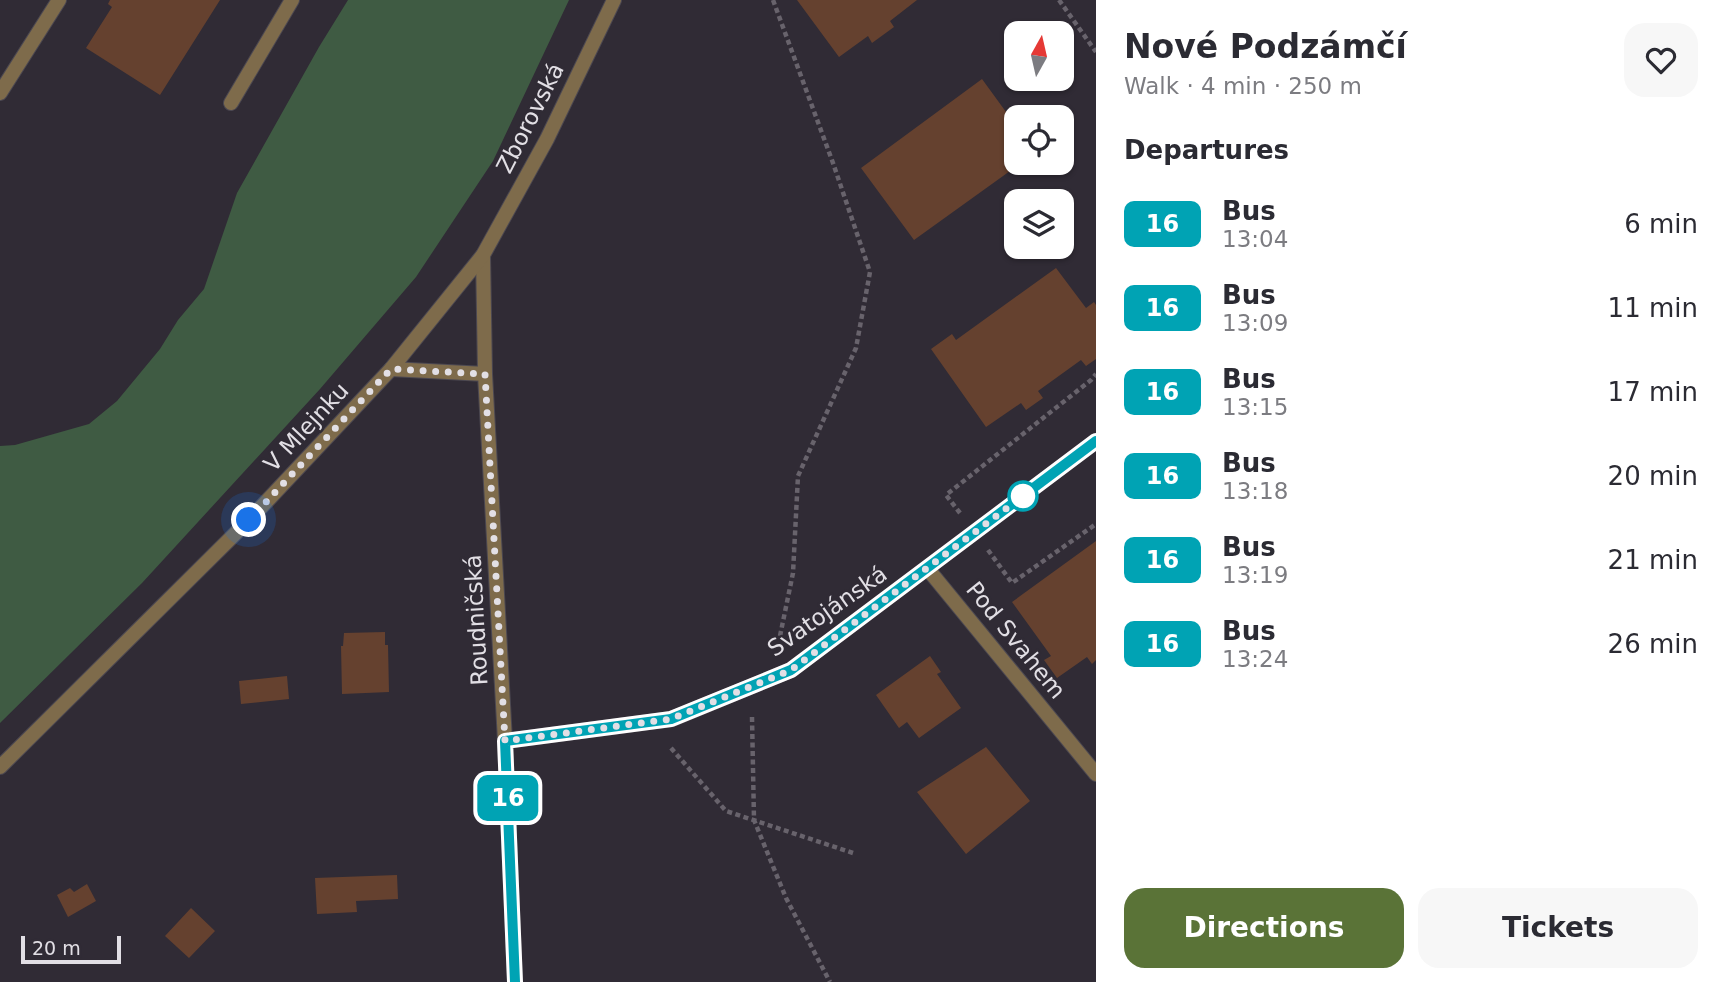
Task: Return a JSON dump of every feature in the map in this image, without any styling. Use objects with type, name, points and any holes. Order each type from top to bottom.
[{"type":"street","points":[[0,93],[59,0]]},
{"type":"street","points":[[231,103],[292,0]]},
{"type":"street","name":"Zborovská","points":[[483,255],[547,139],[614,0]]},
{"type":"street","name":"V Mlejnku","points":[[0,767],[251,518],[391,369],[483,255]]},
{"type":"street","name":"Roudničská","points":[[483,255],[485,374],[515,982]]},
{"type":"street","points":[[391,369],[485,374]]},
{"type":"street","name":"Svatojánská","points":[[505,741],[671,719],[791,670],[1096,441]]},
{"type":"street","name":"Pod Svahem","points":[[927,568],[1096,774]]},
{"type":"path","points":[[773,0],[870,272],[856,348],[798,476],[793,573],[780,636]]},
{"type":"path","points":[[1059,0],[1096,52]]},
{"type":"path","points":[[752,717],[754,820],[786,898],[830,982]]},
{"type":"path","points":[[671,748],[726,811],[853,853]]},
{"type":"green space","points":[[348,0],[569,0],[493,161],[416,277],[320,389],[142,583],[0,723],[0,446],[15,445],[89,424],[117,401],[160,349],[178,320],[204,289],[237,193]]},
{"type":"building","points":[[110,0],[220,0],[160,95],[86,48],[112,7],[108,4]]},
{"type":"building","points":[[797,0],[917,0],[890,21],[894,27],[872,43],[868,36],[839,57]]},
{"type":"building","points":[[982,79],[1004,109],[1004,175],[914,240],[861,168]]},
{"type":"building","points":[[1056,268],[1086,308],[1094,302],[1096,305],[1096,359],[1086,366],[1081,360],[1038,391],[1043,398],[1026,410],[1021,403],[986,427],[931,349],[952,334],[956,340]]},
{"type":"building","points":[[1096,541],[1096,660],[1092,664],[1087,657],[1057,678],[1044,660],[1051,656],[1012,602]]},
{"type":"building","points":[[385,632],[385,645],[388,645],[389,692],[342,694],[341,646],[344,633]]},
{"type":"building","points":[[930,656],[941,672],[937,674],[961,708],[919,738],[907,722],[899,728],[876,695]]},
{"type":"building","points":[[287,676],[289,699],[241,704],[239,681]]},
{"type":"building","points":[[986,747],[1030,801],[966,854],[917,792]]},
{"type":"building","points":[[397,875],[398,899],[356,901],[357,912],[317,914],[315,878]]},
{"type":"building","points":[[87,884],[96,901],[68,917],[57,895],[70,888],[74,892]]},
{"type":"building","points":[[191,908],[215,931],[189,958],[165,936]]},
{"type":"bus line","name":"16","points":[[515,982],[505,741],[671,719],[791,670],[1096,441]]},
{"type":"route","points":[[249,520],[391,369],[485,374],[505,741],[671,719],[791,670],[1023,496]]}]
